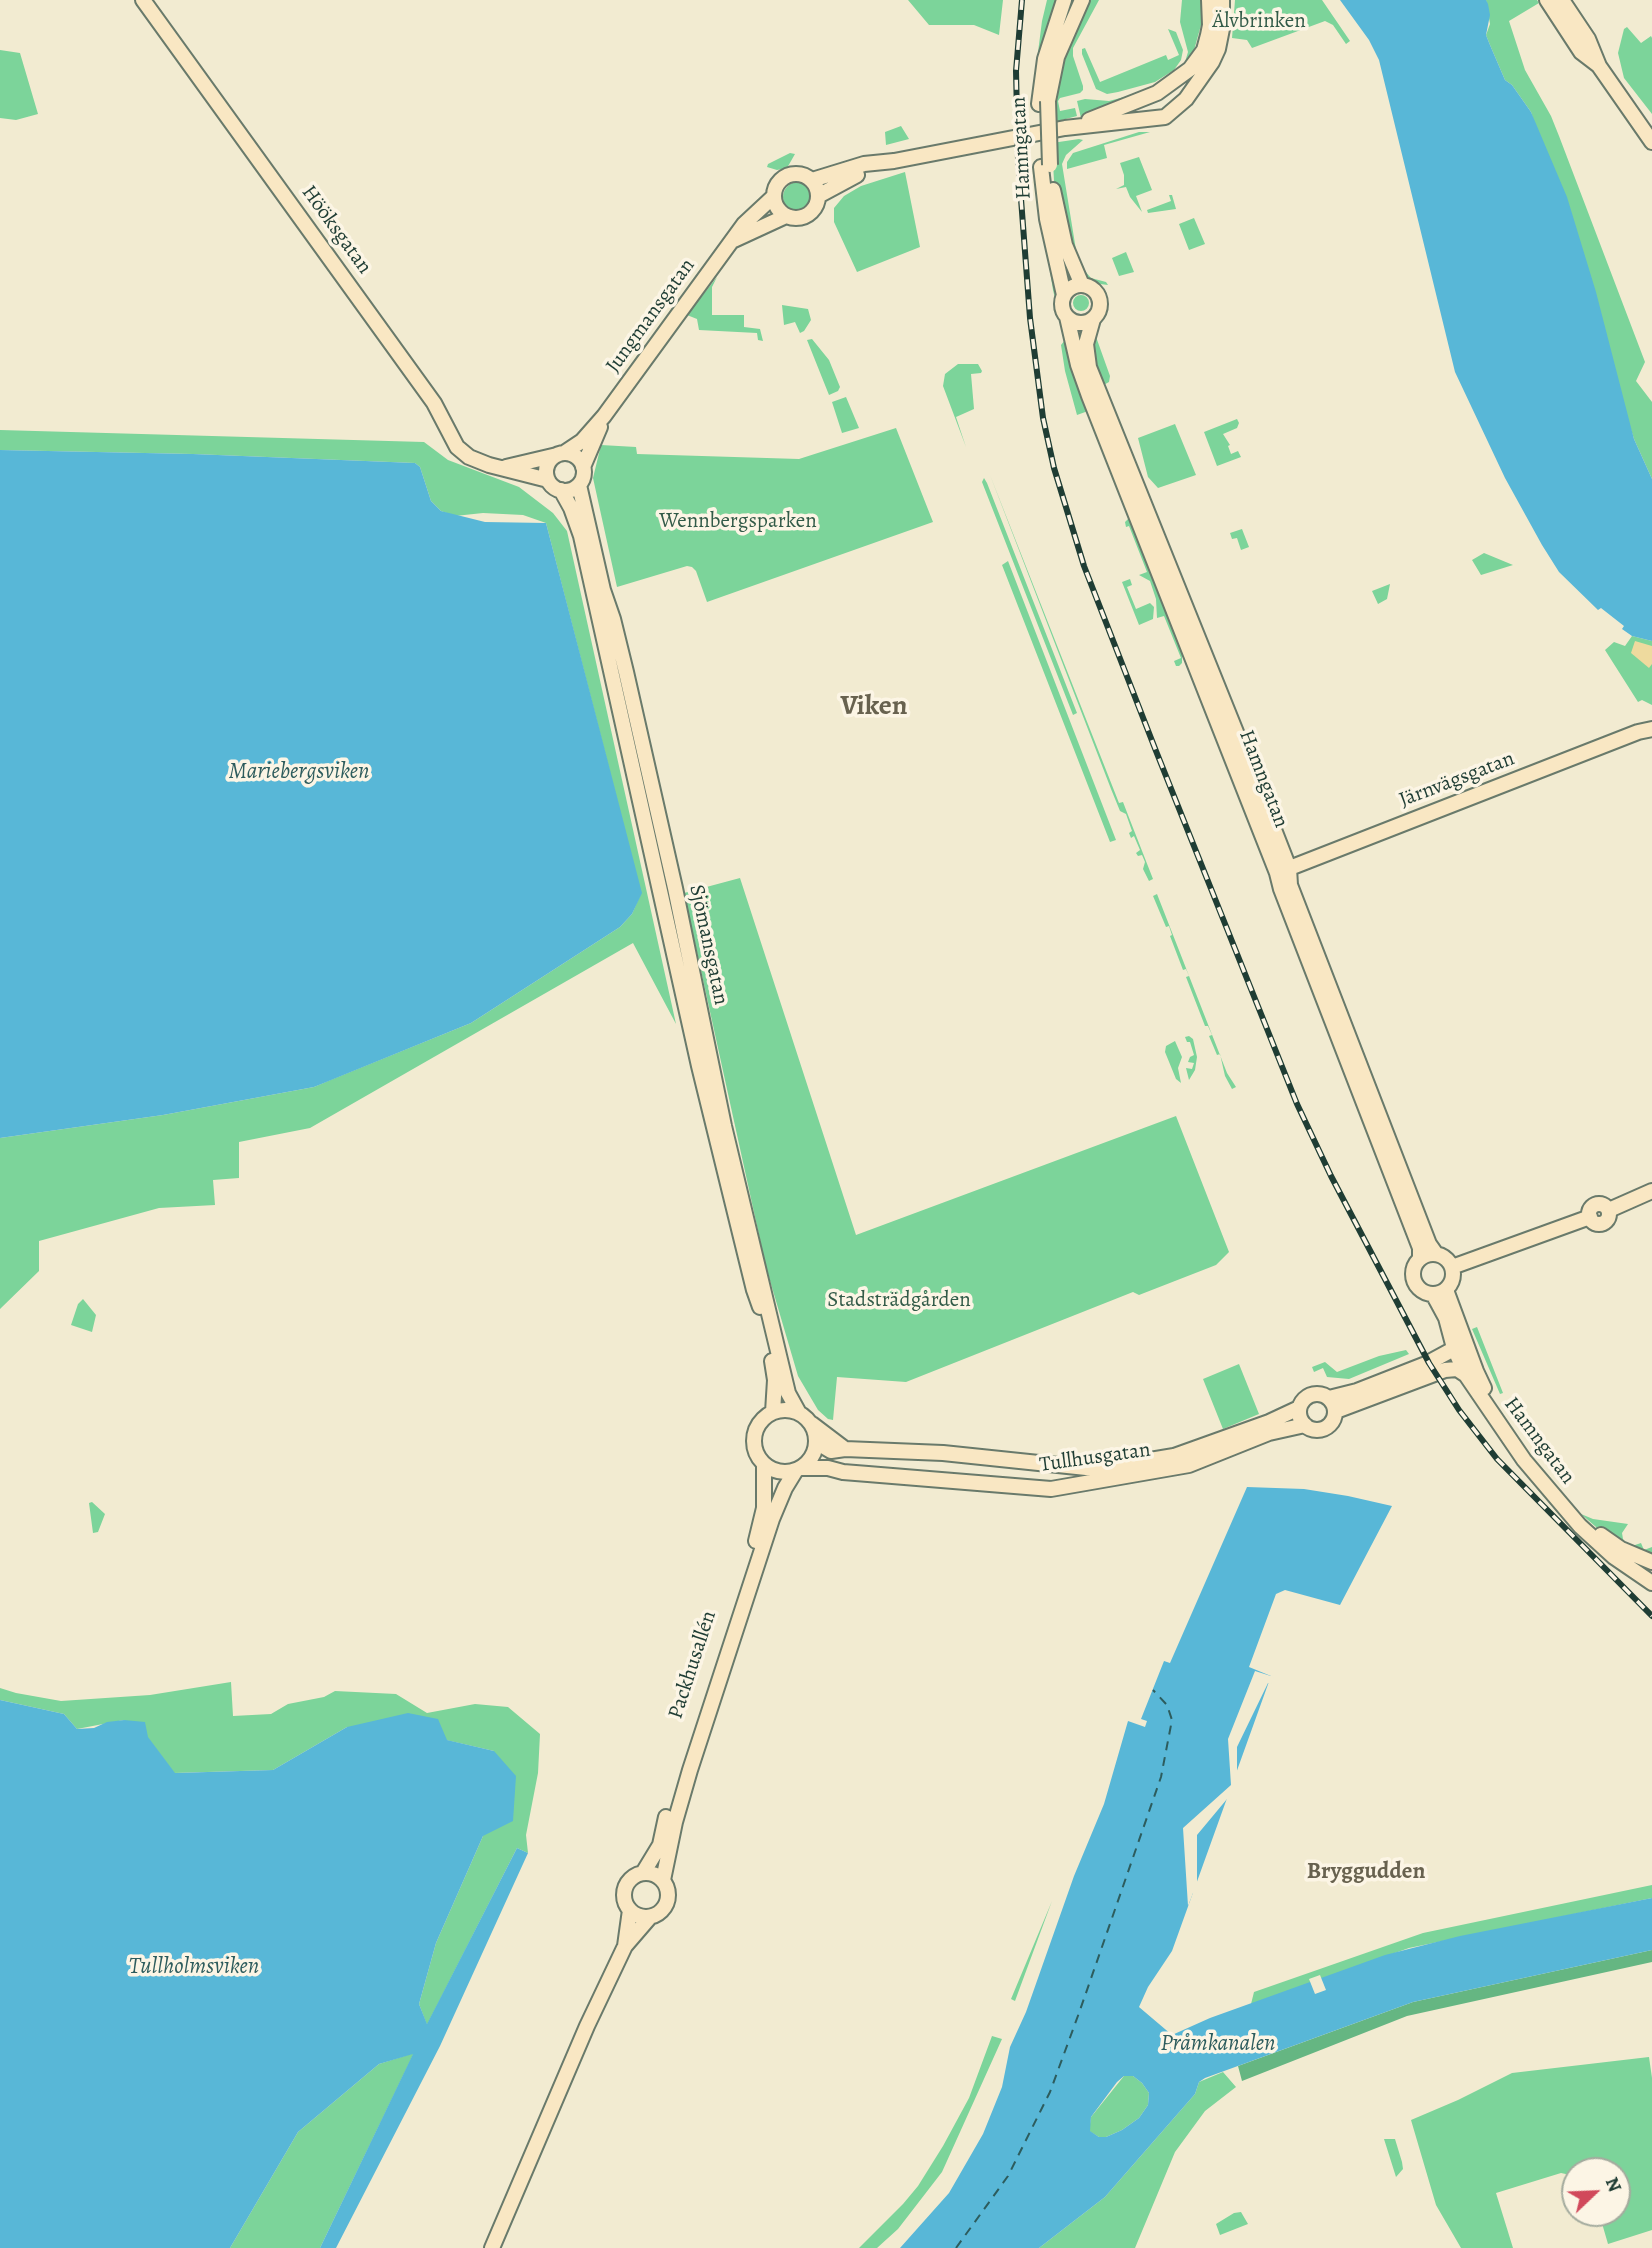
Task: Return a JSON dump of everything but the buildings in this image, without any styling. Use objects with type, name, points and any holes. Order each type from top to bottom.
[{"type":"street","name":"Hööksgatan","points":[[142,0],[434,403],[457,447],[469,457],[548,480]]},
{"type":"street","name":"Hamngatan","points":[[1064,0],[1045,59],[1047,219],[1064,295],[1062,306],[1081,375],[1290,885],[1429,1244],[1436,1254]]},
{"type":"street","name":"Hamngatan","points":[[1044,102],[1056,57],[1082,0]]},
{"type":"street","points":[[1065,128],[1157,93],[1189,69],[1204,50],[1210,25],[1209,0]]},
{"type":"street","points":[[808,177],[818,196],[816,206],[809,215],[799,218],[786,216],[778,209],[774,191],[782,179],[790,174],[808,177],[870,162],[894,161],[1065,128],[1165,117],[1186,99],[1217,49],[1222,29],[1222,0]]},
{"type":"street","points":[[1547,0],[1581,52],[1599,66]]},
{"type":"street","points":[[1562,0],[1587,39],[1599,66],[1652,142]]},
{"type":"street","points":[[818,196],[849,178],[894,161]]},
{"type":"street","name":"Hamngatan","points":[[1045,166],[1071,261],[1082,285],[1093,289],[1100,300],[1100,309],[1093,319],[1086,344],[1089,367],[1283,871],[1286,903],[1417,1240],[1420,1258]]},
{"type":"street","name":"Jungmansgatan","points":[[561,454],[582,441],[604,416],[744,224],[774,197]]},
{"type":"street","points":[[732,240],[786,216]]},
{"type":"street","points":[[1064,295],[1072,287],[1082,285]]},
{"type":"street","points":[[1067,317],[1082,323],[1093,319]]},
{"type":"street","name":"Jungmansgatan","points":[[583,467],[604,416]]},
{"type":"street","points":[[503,468],[561,454],[574,455],[583,467],[583,479],[571,490],[561,490],[548,480],[548,466],[561,454]]},
{"type":"street","name":"Sjömansgatan","points":[[579,485],[603,590],[626,672],[731,1152],[788,1393],[799,1413]]},
{"type":"street","name":"Sjömansgatan","points":[[561,490],[581,536],[699,1066],[761,1311],[775,1380],[769,1414]]},
{"type":"street","name":"Järnvägsgatan","points":[[1283,871],[1638,732],[1652,729]]},
{"type":"street","points":[[1452,1267],[1590,1217],[1594,1223],[1603,1223],[1609,1218],[1609,1210],[1652,1191]]},
{"type":"street","points":[[1427,1254],[1436,1254],[1446,1258],[1452,1267],[1452,1279],[1439,1292],[1423,1292],[1413,1281],[1413,1267],[1427,1254]]},
{"type":"street","name":"Hamngatan","points":[[1439,1292],[1460,1345],[1491,1399],[1531,1456],[1560,1492],[1601,1535],[1621,1549],[1652,1562]]},
{"type":"street","points":[[1332,1404],[1357,1391],[1426,1364],[1460,1345]]},
{"type":"street","name":"Hamngatan","points":[[1460,1345],[1466,1375],[1506,1436],[1561,1505],[1614,1557],[1652,1583]]},
{"type":"street","points":[[1332,1404],[1445,1370],[1457,1369],[1466,1375]]},
{"type":"street","points":[[1312,1394],[1321,1394],[1332,1404],[1333,1422],[1324,1429],[1313,1429],[1300,1419],[1299,1408],[1303,1399],[1312,1394]]},
{"type":"street","name":"Tullhusgatan","points":[[816,1442],[831,1451],[845,1449],[989,1457],[1068,1468],[1096,1469],[1192,1450],[1299,1408]]},
{"type":"street","points":[[811,1423],[816,1433],[814,1452],[794,1470],[770,1469],[764,1465],[756,1453],[755,1432],[769,1414],[782,1410],[799,1413],[845,1449]]},
{"type":"street","name":"Tullhusgatan","points":[[794,1470],[828,1468],[868,1474],[1051,1489],[1189,1465],[1269,1433],[1305,1425]]},
{"type":"street","name":"Packhusallén","points":[[643,1873],[660,1845],[678,1777],[747,1569],[764,1508],[764,1465]]},
{"type":"street","name":"Packhusallén","points":[[663,1880],[674,1822],[772,1519],[776,1488],[794,1470]]},
{"type":"street","points":[[625,1946],[629,1910],[625,1889],[632,1878],[643,1873],[663,1880],[668,1890],[668,1902],[661,1913],[650,1917],[639,1916],[629,1910]]},
{"type":"street","points":[[492,2248],[587,2026],[625,1946],[650,1917]]},
{"type":"green space","points":[[908,0],[1003,0],[999,35],[974,25],[929,25]]},
{"type":"green space","points":[[1047,0],[1057,0],[1037,60],[1042,21]]},
{"type":"green space","points":[[1091,0],[1099,0],[1073,48],[1083,90],[1058,101],[1060,111],[1075,108],[1077,116],[1051,123],[1058,68]]},
{"type":"green space","points":[[1182,0],[1201,0],[1202,10],[1193,54],[1178,71],[1188,52],[1180,22]]},
{"type":"green space","name":"Älvbrinken","points":[[1235,0],[1322,0],[1350,41],[1346,44],[1333,25],[1325,21],[1252,48],[1247,40],[1232,38]]},
{"type":"green space","points":[[1486,0],[1537,0],[1539,3],[1509,21],[1525,70],[1559,136],[1645,362],[1636,381],[1652,402],[1652,479],[1634,439],[1531,112],[1512,85],[1505,80],[1486,35],[1490,24]]},
{"type":"green space","points":[[1627,27],[1641,43],[1651,36],[1652,38],[1652,114],[1624,78],[1618,53],[1624,29]]},
{"type":"green space","points":[[1168,29],[1176,32],[1183,50],[1181,60],[1174,70],[1155,82],[1118,92],[1107,94],[1096,89],[1082,49],[1085,48],[1100,82],[1166,55],[1168,60],[1179,55]]},
{"type":"green space","points":[[0,50],[20,53],[38,114],[16,120],[0,118]]},
{"type":"green space","points":[[1143,92],[1081,118],[1077,101],[1109,101]]},
{"type":"green space","points":[[901,126],[909,139],[886,145],[885,132]]},
{"type":"green space","points":[[1139,132],[1150,132],[1104,145],[1107,158],[1067,169],[1067,162],[1073,153]]},
{"type":"green space","points":[[1083,140],[1066,155],[1062,164],[1076,250],[1091,278],[1108,285],[1093,283],[1081,272],[1059,208],[1052,143]]},
{"type":"green space","points":[[790,153],[795,154],[787,168],[777,170],[767,167],[768,164]]},
{"type":"green space","points":[[1139,157],[1152,190],[1136,196],[1142,212],[1126,187],[1116,189],[1124,185],[1120,163]]},
{"type":"green space","points":[[905,172],[920,247],[857,272],[834,222],[834,208],[844,196],[861,186]]},
{"type":"green space","points":[[798,182],[804,183],[812,191],[812,203],[804,211],[798,212],[792,211],[784,203],[783,197],[784,191],[792,183]]},
{"type":"green space","points":[[1169,195],[1172,195],[1176,209],[1148,213],[1147,210],[1171,201]]},
{"type":"green space","points":[[1194,218],[1205,244],[1189,250],[1179,224]]},
{"type":"green space","points":[[1044,234],[1059,312],[1067,329],[1088,411],[1077,415],[1065,371],[1061,345],[1065,340],[1053,290]]},
{"type":"green space","points":[[1126,252],[1134,272],[1119,276],[1112,258]]},
{"type":"green space","points":[[717,277],[712,287],[712,315],[744,315],[744,327],[760,329],[763,341],[758,340],[757,333],[699,330],[697,319],[687,315]]},
{"type":"green space","points":[[1081,295],[1087,297],[1087,309],[1081,311],[1075,309],[1073,303],[1075,297]]},
{"type":"green space","points":[[782,305],[808,309],[811,320],[804,331],[800,333],[795,322],[784,325]]},
{"type":"green space","points":[[1095,334],[1110,376],[1109,382],[1100,387],[1090,357]]},
{"type":"green space","points":[[812,339],[829,360],[840,387],[829,395],[807,340]]},
{"type":"green space","points":[[958,364],[978,364],[982,371],[971,374],[974,409],[956,417],[966,447],[943,386],[945,374]]},
{"type":"green space","points":[[846,397],[859,428],[842,433],[832,402]]},
{"type":"green space","points":[[1237,419],[1237,428],[1223,434],[1230,445],[1231,454],[1238,451],[1241,457],[1217,466],[1204,432]]},
{"type":"green space","points":[[1175,424],[1196,475],[1158,488],[1148,477],[1138,438]]},
{"type":"green space","name":"Wennbergsparken","points":[[896,428],[933,522],[707,602],[696,571],[687,566],[617,587],[593,478],[601,445],[636,447],[637,454],[799,459]]},
{"type":"green space","points":[[0,430],[424,442],[448,460],[519,487],[553,513],[567,531],[676,1024],[633,943],[310,1128],[239,1142],[239,1178],[213,1180],[215,1205],[159,1208],[39,1241],[39,1271],[0,1309],[0,1138],[163,1115],[314,1087],[471,1023],[620,927],[632,914],[641,893],[546,523],[523,515],[483,513],[455,516],[441,511],[431,501],[420,467],[415,463],[0,450]]},
{"type":"green space","points":[[990,475],[1119,803],[1123,802],[1153,879],[1149,881],[1143,869],[1145,862],[1142,855],[1138,856],[1136,853],[1140,850],[1134,836],[1131,838],[1129,833],[1132,831],[1126,814],[1120,811],[1111,789]]},
{"type":"green space","points":[[984,478],[1077,713],[1073,715],[982,482]]},
{"type":"green space","points":[[1131,519],[1184,653],[1179,666],[1176,666],[1174,661],[1181,658],[1164,616],[1157,618],[1156,599],[1150,581],[1139,575],[1147,572],[1129,526],[1126,527],[1125,522]]},
{"type":"green space","points":[[1242,529],[1249,547],[1241,550],[1237,538],[1232,539],[1230,533]]},
{"type":"green space","points":[[1484,553],[1513,565],[1481,575],[1472,560]]},
{"type":"green space","points":[[1008,561],[1116,840],[1110,842],[1002,565]]},
{"type":"green space","points":[[1130,579],[1132,585],[1127,587],[1136,609],[1150,603],[1154,607],[1153,619],[1139,625],[1122,582]]},
{"type":"green space","points":[[1390,584],[1387,599],[1378,604],[1372,591]]},
{"type":"green space","points":[[1632,636],[1652,641],[1652,705],[1642,700],[1638,702],[1605,650],[1614,642],[1625,646]]},
{"type":"green space","name":"Stadsträdgården","points":[[740,878],[856,1235],[1176,1116],[1229,1252],[1216,1265],[1139,1295],[1133,1292],[906,1382],[837,1377],[833,1420],[828,1419],[818,1410],[798,1376],[766,1267],[684,893]]},
{"type":"green space","points":[[1157,894],[1220,1054],[1217,1055],[1209,1036],[1212,1035],[1208,1026],[1205,1026],[1186,977],[1189,976],[1186,969],[1183,970],[1170,936],[1169,926],[1166,927],[1153,896]]},
{"type":"green space","points":[[1185,1037],[1193,1039],[1197,1057],[1195,1070],[1189,1080],[1186,1068],[1192,1069],[1194,1063],[1188,1062],[1194,1055],[1190,1042],[1187,1042]]},
{"type":"green space","points":[[1175,1041],[1182,1057],[1178,1068],[1181,1083],[1176,1079],[1165,1052],[1166,1046]]},
{"type":"green space","points":[[1221,1057],[1236,1087],[1232,1089],[1225,1076]]},
{"type":"green space","points":[[83,1299],[96,1315],[92,1332],[71,1325],[78,1304]]},
{"type":"green space","points":[[1477,1327],[1503,1393],[1500,1394],[1472,1329]]},
{"type":"green space","points":[[1406,1350],[1409,1354],[1349,1379],[1327,1377],[1323,1368],[1314,1372],[1312,1367],[1325,1362],[1337,1372],[1379,1356]]},
{"type":"green space","points":[[1239,1364],[1259,1414],[1223,1429],[1203,1379]]},
{"type":"green space","points":[[92,1502],[105,1514],[98,1532],[93,1533],[89,1503]]},
{"type":"green space","points":[[1581,1514],[1593,1519],[1628,1524],[1622,1533],[1627,1545],[1641,1543],[1644,1550],[1652,1547],[1652,1559],[1603,1533]]},
{"type":"green space","points":[[231,1682],[233,1716],[271,1714],[288,1704],[324,1697],[335,1691],[396,1694],[427,1713],[475,1704],[508,1707],[540,1734],[538,1773],[526,1835],[528,1853],[517,1848],[427,2025],[419,2004],[436,1943],[483,1836],[494,1751],[446,1740],[347,1727],[273,1770],[174,1773],[147,1737],[124,1720],[77,1729],[64,1714],[0,1700],[0,1688],[61,1701],[150,1695]]},
{"type":"green space","points":[[1652,1885],[1652,1898],[1409,1948],[1251,2004],[1254,1992],[1423,1933]]},
{"type":"green space","points":[[1052,1901],[1015,2001],[1011,1999]]},
{"type":"green space","points":[[1652,1950],[1652,1962],[1407,2016],[1242,2081],[1238,2066],[1413,2002]]},
{"type":"green space","points":[[992,2036],[1002,2039],[942,2172],[898,2229],[877,2248],[859,2248],[918,2186],[969,2098]]},
{"type":"green space","points":[[414,2053],[320,2248],[230,2248],[298,2132],[379,2064]]},
{"type":"green space","points":[[1649,2057],[1652,2078],[1652,2230],[1608,2244],[1603,2227],[1631,2227],[1631,2157],[1561,2157],[1561,2173],[1496,2193],[1513,2248],[1461,2248],[1436,2205],[1411,2120],[1512,2073]]},
{"type":"green space","points":[[1223,2072],[1236,2087],[1205,2111],[1175,2152],[1135,2248],[1039,2248],[1105,2197],[1195,2094],[1199,2082]]},
{"type":"green space","points":[[1124,2076],[1133,2076],[1142,2083],[1149,2093],[1148,2105],[1139,2118],[1122,2130],[1099,2137],[1089,2131],[1091,2117]]},
{"type":"green space","points":[[1384,2139],[1395,2139],[1403,2169],[1396,2177]]},
{"type":"green space","points":[[1241,2212],[1248,2224],[1220,2235],[1216,2224],[1234,2213]]},
{"type":"sand","points":[[1635,641],[1652,646],[1652,664],[1649,668],[1631,653]]},
{"type":"water","points":[[1340,0],[1486,0],[1488,4],[1490,15],[1486,35],[1505,80],[1512,85],[1531,112],[1567,197],[1596,292],[1634,439],[1652,479],[1652,641],[1632,636],[1622,629],[1624,626],[1601,608],[1598,610],[1559,572],[1505,478],[1455,372],[1379,60],[1369,40]]},
{"type":"water","name":"Mariebergsviken","points":[[0,450],[415,463],[420,467],[431,501],[441,511],[485,522],[546,523],[642,893],[632,914],[620,927],[471,1023],[314,1087],[163,1115],[0,1138]]},
{"type":"water","name":"Pråmkanalen","points":[[1247,1487],[1304,1489],[1392,1506],[1340,1605],[1285,1590],[1276,1594],[1249,1667],[1271,1676],[1172,1951],[1148,1987],[1139,2007],[1172,2035],[1210,2018],[1385,1955],[1460,1936],[1652,1898],[1652,1950],[1413,2002],[1205,2078],[1199,2082],[1195,2094],[1105,2197],[1039,2248],[900,2248],[949,2193],[983,2134],[1002,2087],[1010,2047],[1026,2012],[1074,1876],[1104,1804],[1128,1721],[1145,1727],[1147,1721],[1141,1719],[1164,1661],[1170,1663]],"holes":[[[1124,2076],[1133,2076],[1149,2093],[1148,2105],[1139,2118],[1122,2130],[1099,2137],[1090,2131],[1091,2117],[1117,2082]]]},
{"type":"water","name":"Tullholmsviken","points":[[0,1700],[64,1714],[77,1729],[94,1728],[107,1722],[124,1720],[145,1722],[148,1737],[175,1773],[273,1770],[347,1727],[408,1713],[438,1719],[447,1740],[494,1751],[516,1776],[513,1821],[483,1836],[436,1943],[419,2004],[427,2024],[517,1848],[528,1853],[440,2046],[336,2248],[320,2248],[413,2054],[379,2064],[298,2132],[230,2248],[0,2248]]},
{"type":"pier","points":[[1255,1671],[1274,1677],[1271,1684],[1268,1683],[1237,1747],[1237,1780],[1232,1793],[1197,1835],[1197,1892],[1193,1893],[1188,1906],[1183,1828],[1231,1785],[1228,1739]]},
{"type":"pier","points":[[1320,1975],[1326,1990],[1315,1994],[1309,1979]]},
{"type":"ferry route","points":[[956,2248],[1008,2176],[1050,2092],[1079,2013],[1161,1777],[1172,1720],[1167,1705],[1153,1690]]},
{"type":"railway","points":[[1022,0],[1016,71],[1018,159],[1030,318],[1043,418],[1054,468],[1084,566],[1156,751],[1297,1104],[1331,1176],[1429,1363],[1459,1410],[1497,1459],[1652,1616]]},
{"type":"district","name":"Viken","points":[[874,707]]},
{"type":"district","name":"Bryggudden","points":[[1366,1872]]}]
